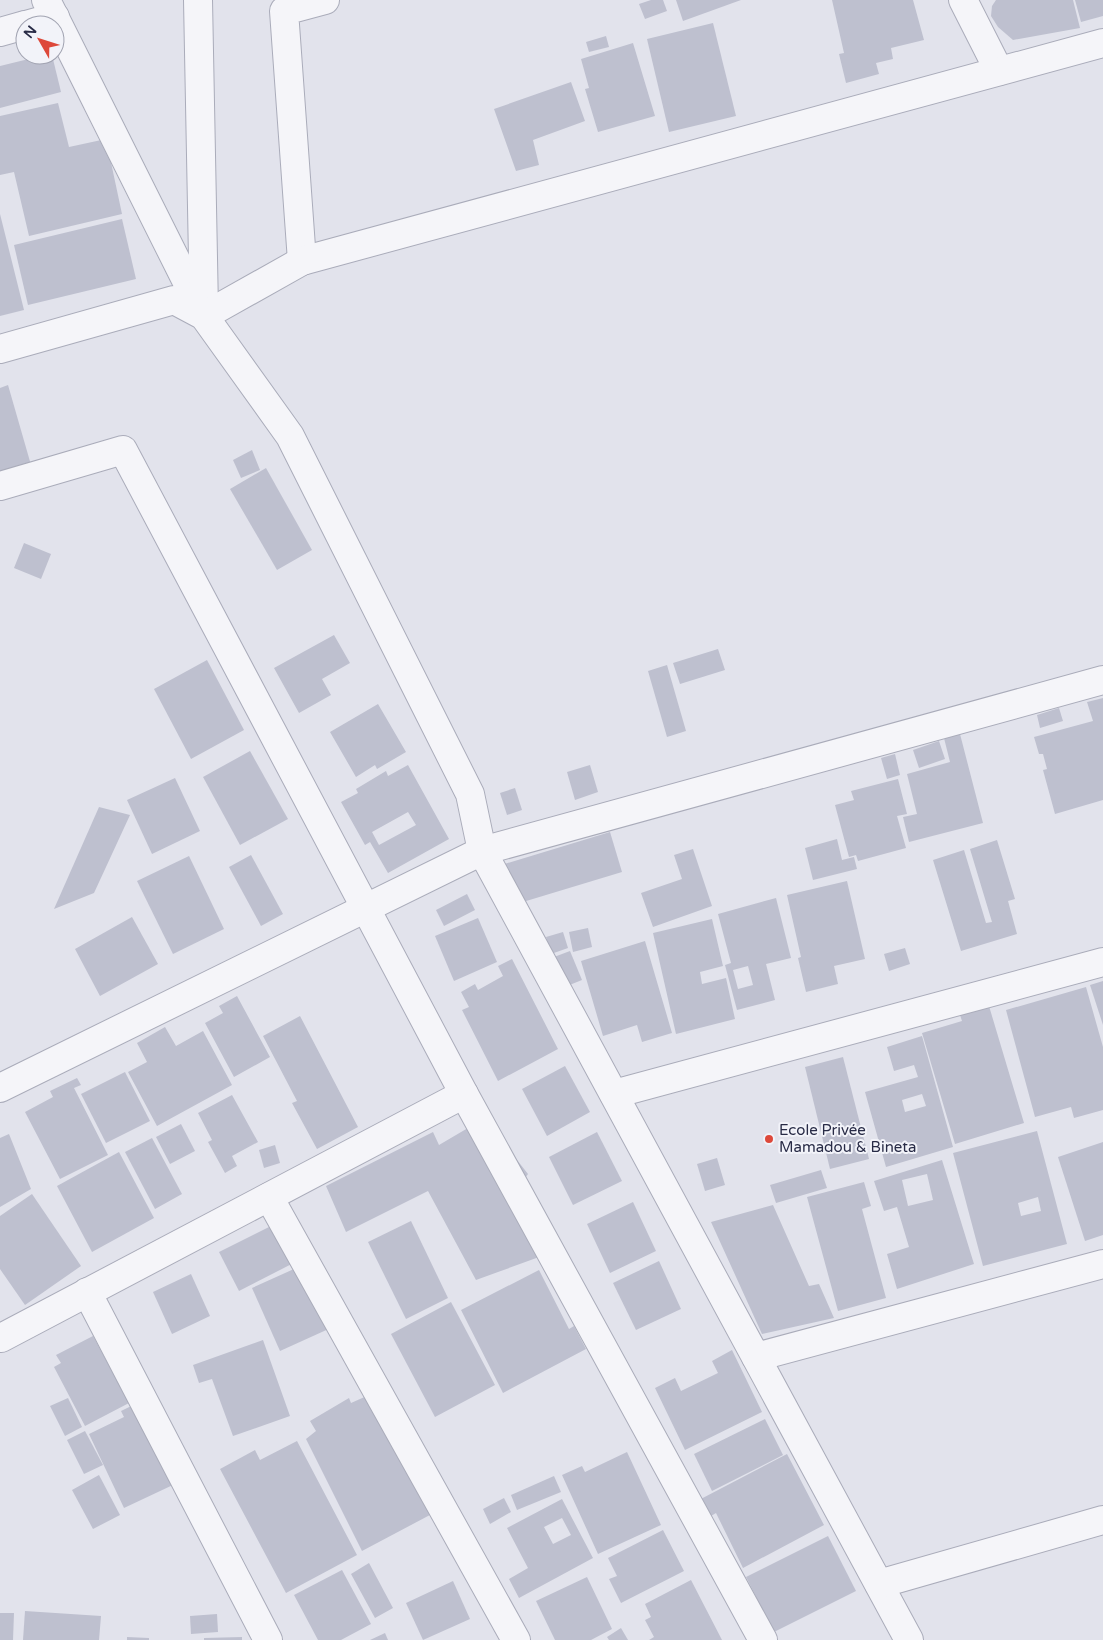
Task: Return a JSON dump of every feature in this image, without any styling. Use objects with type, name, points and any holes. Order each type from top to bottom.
[{"type":"street","points":[[198,0],[204,316]]},
{"type":"street","points":[[302,260],[284,11],[325,0]]},
{"type":"street","points":[[963,0],[999,71]]},
{"type":"street","points":[[51,8],[204,316],[290,436],[470,794],[482,851],[909,1640]]},
{"type":"street","points":[[0,32],[15,28]]},
{"type":"street","points":[[204,316],[302,260],[1103,43]]},
{"type":"street","points":[[0,349],[174,300],[204,316]]},
{"type":"street","points":[[0,486],[123,450],[464,1094],[763,1640]]},
{"type":"street","points":[[0,1088],[482,851],[1103,680]]},
{"type":"street","points":[[614,1094],[1103,962]]},
{"type":"street","points":[[1,1338],[464,1094]]},
{"type":"street","points":[[269,1196],[516,1640]]},
{"type":"street","points":[[756,1357],[1103,1264]]},
{"type":"street","points":[[87,1292],[268,1640]]},
{"type":"street","points":[[879,1584],[1103,1520]]},
{"type":"building","points":[[651,0],[663,0],[667,11],[645,19],[639,4]]},
{"type":"building","points":[[676,0],[741,0],[683,21]]},
{"type":"building","points":[[832,0],[913,0],[924,40],[891,48],[893,59],[876,63],[879,74],[846,83],[839,54],[844,53]]},
{"type":"building","points":[[996,0],[1073,0],[1080,28],[1013,40],[998,27],[991,16],[992,6]]},
{"type":"building","points":[[1075,0],[1103,0],[1103,16],[1081,22]]},
{"type":"building","points":[[713,23],[736,116],[669,132],[647,39]]},
{"type":"building","points":[[606,36],[609,47],[589,52],[586,42]]},
{"type":"building","points":[[633,43],[655,116],[598,132],[585,89],[589,88],[581,59]]},
{"type":"building","points":[[15,62],[15,65],[54,65],[61,92],[0,108],[0,66]]},
{"type":"building","points":[[571,82],[585,121],[533,140],[539,165],[516,171],[494,109]]},
{"type":"building","points":[[58,103],[69,147],[106,139],[122,214],[29,236],[14,172],[0,175],[0,116]]},
{"type":"building","points":[[0,214],[24,310],[0,316]]},
{"type":"building","points":[[122,219],[136,279],[28,305],[14,245]]},
{"type":"building","points":[[8,385],[31,465],[0,474],[0,388]]},
{"type":"building","points":[[252,450],[260,470],[241,478],[233,460]]},
{"type":"building","points":[[266,468],[312,550],[277,570],[230,489]]},
{"type":"building","points":[[24,543],[51,554],[41,579],[14,568]]},
{"type":"building","points":[[334,635],[350,663],[322,679],[331,695],[299,713],[274,668]]},
{"type":"building","points":[[718,649],[725,670],[680,684],[673,663]]},
{"type":"building","points":[[207,660],[244,730],[191,759],[154,689]]},
{"type":"building","points":[[667,665],[686,731],[667,737],[648,671]]},
{"type":"building","points":[[1103,698],[1103,800],[1055,814],[1043,770],[1047,769],[1043,754],[1039,754],[1034,737],[1093,721],[1087,702]]},
{"type":"building","points":[[378,704],[406,752],[377,769],[375,765],[356,777],[330,732]]},
{"type":"building","points":[[1059,708],[1063,721],[1040,728],[1037,715]]},
{"type":"building","points":[[960,734],[983,823],[909,842],[903,817],[917,814],[907,774],[950,762],[944,738]]},
{"type":"building","points":[[939,741],[945,759],[919,768],[913,750]]},
{"type":"building","points":[[250,751],[288,819],[240,845],[203,777]]},
{"type":"building","points":[[895,754],[900,775],[887,779],[881,758]]},
{"type":"building","points":[[408,765],[449,839],[388,873],[370,842],[365,845],[341,802],[358,793],[356,789],[386,771],[388,776]],"holes":[[[408,812],[416,825],[379,845],[372,832]]]},
{"type":"building","points":[[590,765],[598,792],[575,800],[567,772]]},
{"type":"building","points":[[175,778],[200,831],[152,854],[127,800]]},
{"type":"building","points":[[898,779],[907,814],[897,816],[906,848],[858,861],[856,855],[849,857],[835,805],[854,800],[851,791]]},
{"type":"building","points":[[515,788],[522,810],[507,815],[500,793]]},
{"type":"building","points":[[99,807],[130,815],[94,893],[54,909]]},
{"type":"building","points":[[610,832],[622,872],[513,905],[501,865]]},
{"type":"building","points":[[837,839],[842,860],[854,857],[857,869],[813,880],[805,848]]},
{"type":"building","points":[[997,840],[1015,899],[1008,901],[1017,934],[961,951],[933,860],[964,850],[986,923],[992,922],[970,849]]},
{"type":"building","points":[[693,849],[712,906],[653,927],[641,893],[682,879],[674,855]]},
{"type":"building","points":[[251,855],[283,914],[261,926],[229,867]]},
{"type":"building","points":[[189,856],[224,929],[173,954],[137,881]]},
{"type":"building","points":[[847,881],[865,959],[834,966],[838,984],[806,992],[798,958],[801,957],[787,895]]},
{"type":"building","points":[[467,894],[475,910],[444,926],[436,910]]},
{"type":"building","points":[[776,898],[791,958],[766,964],[775,1000],[737,1010],[725,965],[731,963],[718,914]],"holes":[[[748,966],[753,985],[738,989],[733,970]]]},
{"type":"building","points":[[132,917],[158,964],[100,996],[75,949]]},
{"type":"building","points":[[478,918],[497,962],[454,981],[435,936]]},
{"type":"building","points":[[712,919],[723,966],[700,972],[702,984],[726,978],[735,1019],[676,1034],[653,933]]},
{"type":"building","points":[[588,928],[592,947],[573,952],[569,932]]},
{"type":"building","points":[[563,932],[568,948],[551,954],[546,937]]},
{"type":"building","points":[[645,941],[672,1033],[642,1042],[637,1025],[603,1036],[581,961]]},
{"type":"building","points":[[905,948],[910,964],[889,971],[884,954]]},
{"type":"building","points":[[570,951],[582,980],[567,986],[554,957]]},
{"type":"building","points":[[512,959],[558,1049],[498,1081],[462,1010],[469,1007],[461,992],[475,984],[478,990],[503,976],[498,966]]},
{"type":"building","points":[[1103,981],[1103,1025],[1090,985]]},
{"type":"building","points":[[1086,987],[1103,1047],[1103,1110],[1074,1118],[1071,1107],[1035,1117],[1006,1010]]},
{"type":"building","points":[[237,996],[270,1057],[234,1077],[205,1023],[223,1013],[219,1006]]},
{"type":"building","points":[[989,1006],[1024,1123],[955,1144],[922,1033],[962,1021],[960,1015]]},
{"type":"building","points":[[300,1016],[358,1127],[317,1149],[292,1103],[297,1101],[263,1036]]},
{"type":"building","points":[[165,1027],[176,1046],[203,1031],[232,1085],[157,1126],[128,1072],[147,1062],[137,1043]]},
{"type":"building","points":[[922,1036],[953,1147],[886,1167],[865,1092],[918,1077],[914,1065],[894,1071],[887,1047]],"holes":[[[922,1094],[926,1106],[905,1112],[902,1100]]]},
{"type":"building","points":[[843,1057],[869,1159],[830,1169],[805,1067]]},
{"type":"building","points":[[565,1066],[590,1112],[547,1136],[522,1089]]},
{"type":"building","points":[[125,1072],[150,1121],[106,1143],[81,1094]]},
{"type":"building","points":[[77,1078],[81,1085],[74,1088],[108,1155],[60,1179],[25,1112],[53,1097],[50,1091]]},
{"type":"building","points":[[232,1095],[258,1142],[232,1156],[237,1166],[225,1173],[208,1142],[212,1140],[198,1113]]},
{"type":"building","points":[[181,1124],[195,1151],[170,1164],[156,1137]]},
{"type":"building","points":[[473,1125],[510,1151],[528,1174],[520,1185],[553,1252],[476,1280],[428,1191],[346,1232],[326,1186],[433,1132],[439,1145]]},
{"type":"building","points":[[1037,1131],[1067,1244],[983,1266],[953,1153]],"holes":[[[1038,1197],[1041,1211],[1021,1216],[1018,1203]]]},
{"type":"building","points":[[597,1132],[622,1181],[573,1205],[549,1157]]},
{"type":"building","points":[[9,1134],[31,1189],[0,1207],[0,1138]]},
{"type":"building","points":[[152,1138],[182,1194],[155,1209],[125,1152]]},
{"type":"building","points":[[1103,1142],[1103,1235],[1085,1241],[1058,1157]]},
{"type":"building","points":[[275,1145],[280,1163],[264,1168],[259,1150]]},
{"type":"building","points":[[119,1152],[154,1218],[92,1252],[57,1186]]},
{"type":"building","points":[[717,1158],[725,1185],[705,1191],[697,1164]]},
{"type":"building","points":[[942,1160],[974,1264],[897,1289],[887,1254],[909,1247],[897,1207],[884,1211],[874,1181]],"holes":[[[927,1174],[933,1200],[908,1206],[902,1180]]]},
{"type":"building","points":[[821,1170],[827,1188],[776,1203],[770,1185]]},
{"type":"building","points":[[864,1182],[871,1206],[862,1209],[886,1298],[838,1311],[807,1197]]},
{"type":"building","points":[[32,1194],[81,1266],[25,1305],[0,1269],[0,1216]]},
{"type":"building","points":[[633,1202],[656,1251],[610,1273],[587,1224]]},
{"type":"building","points":[[773,1205],[809,1286],[819,1284],[834,1318],[762,1334],[711,1222]]},
{"type":"building","points":[[295,1214],[315,1252],[239,1291],[219,1252]]},
{"type":"building","points":[[411,1221],[448,1298],[406,1319],[368,1242]]},
{"type":"building","points":[[316,1259],[344,1322],[280,1351],[252,1288]]},
{"type":"building","points":[[659,1261],[681,1309],[636,1330],[613,1283]]},
{"type":"building","points":[[539,1270],[569,1329],[574,1326],[586,1349],[503,1393],[461,1310]]},
{"type":"building","points":[[191,1274],[210,1316],[172,1334],[153,1292]]},
{"type":"building","points":[[451,1302],[495,1385],[435,1417],[391,1334]]},
{"type":"building","points":[[93,1336],[129,1403],[85,1426],[54,1367],[61,1363],[56,1355]]},
{"type":"building","points":[[263,1340],[290,1416],[233,1436],[212,1379],[199,1383],[193,1365]]},
{"type":"building","points":[[732,1350],[762,1412],[685,1450],[655,1388],[675,1378],[681,1391],[718,1373],[712,1361]]},
{"type":"building","points":[[378,1391],[445,1507],[362,1551],[306,1439],[316,1431],[310,1421],[349,1398],[351,1403]]},
{"type":"building","points":[[154,1395],[192,1476],[124,1508],[89,1434],[124,1417],[121,1411]]},
{"type":"building","points":[[68,1398],[82,1427],[65,1436],[50,1406]]},
{"type":"building","points":[[765,1419],[783,1455],[712,1491],[694,1454]]},
{"type":"building","points":[[85,1431],[103,1465],[84,1474],[67,1440]]},
{"type":"building","points":[[297,1441],[357,1555],[286,1593],[220,1469],[255,1450],[260,1460]]},
{"type":"building","points":[[627,1452],[661,1525],[598,1554],[562,1475],[582,1466],[585,1472]]},
{"type":"building","points":[[787,1454],[824,1525],[743,1568],[716,1513],[706,1519],[697,1501]]},
{"type":"building","points":[[99,1475],[120,1515],[93,1529],[72,1490]]},
{"type":"building","points":[[554,1476],[561,1492],[517,1510],[511,1495]]},
{"type":"building","points":[[504,1498],[511,1512],[490,1524],[483,1509]]},
{"type":"building","points":[[562,1499],[593,1558],[519,1598],[509,1579],[528,1568],[507,1528]],"holes":[[[562,1518],[571,1535],[553,1544],[544,1527]]]},
{"type":"building","points":[[663,1530],[684,1571],[621,1603],[609,1579],[617,1576],[608,1558]]},
{"type":"building","points":[[828,1536],[856,1591],[774,1632],[746,1577]]},
{"type":"building","points":[[369,1563],[393,1608],[375,1618],[351,1574]]},
{"type":"building","points":[[342,1570],[371,1624],[341,1640],[318,1640],[294,1595]]},
{"type":"building","points":[[587,1577],[612,1629],[591,1640],[555,1640],[536,1601]]},
{"type":"building","points":[[691,1580],[722,1640],[649,1640],[654,1637],[645,1620],[651,1617],[645,1604]]},
{"type":"building","points":[[453,1581],[470,1619],[423,1640],[406,1603]]},
{"type":"building","points":[[25,1611],[101,1616],[99,1640],[23,1640]]},
{"type":"building","points":[[0,1613],[14,1613],[13,1640],[0,1640]]},
{"type":"building","points":[[217,1614],[218,1632],[191,1634],[190,1616]]},
{"type":"building","points":[[621,1628],[628,1640],[609,1640],[607,1637]]},
{"type":"building","points":[[385,1633],[388,1640],[370,1640]]},
{"type":"building","points":[[127,1637],[149,1638],[149,1640],[127,1640]]},
{"type":"building","points":[[242,1637],[242,1640],[204,1640],[204,1638]]},
{"type":"place","name":"Ecole Privée Mamadou & Bineta","points":[[769,1139]]}]
